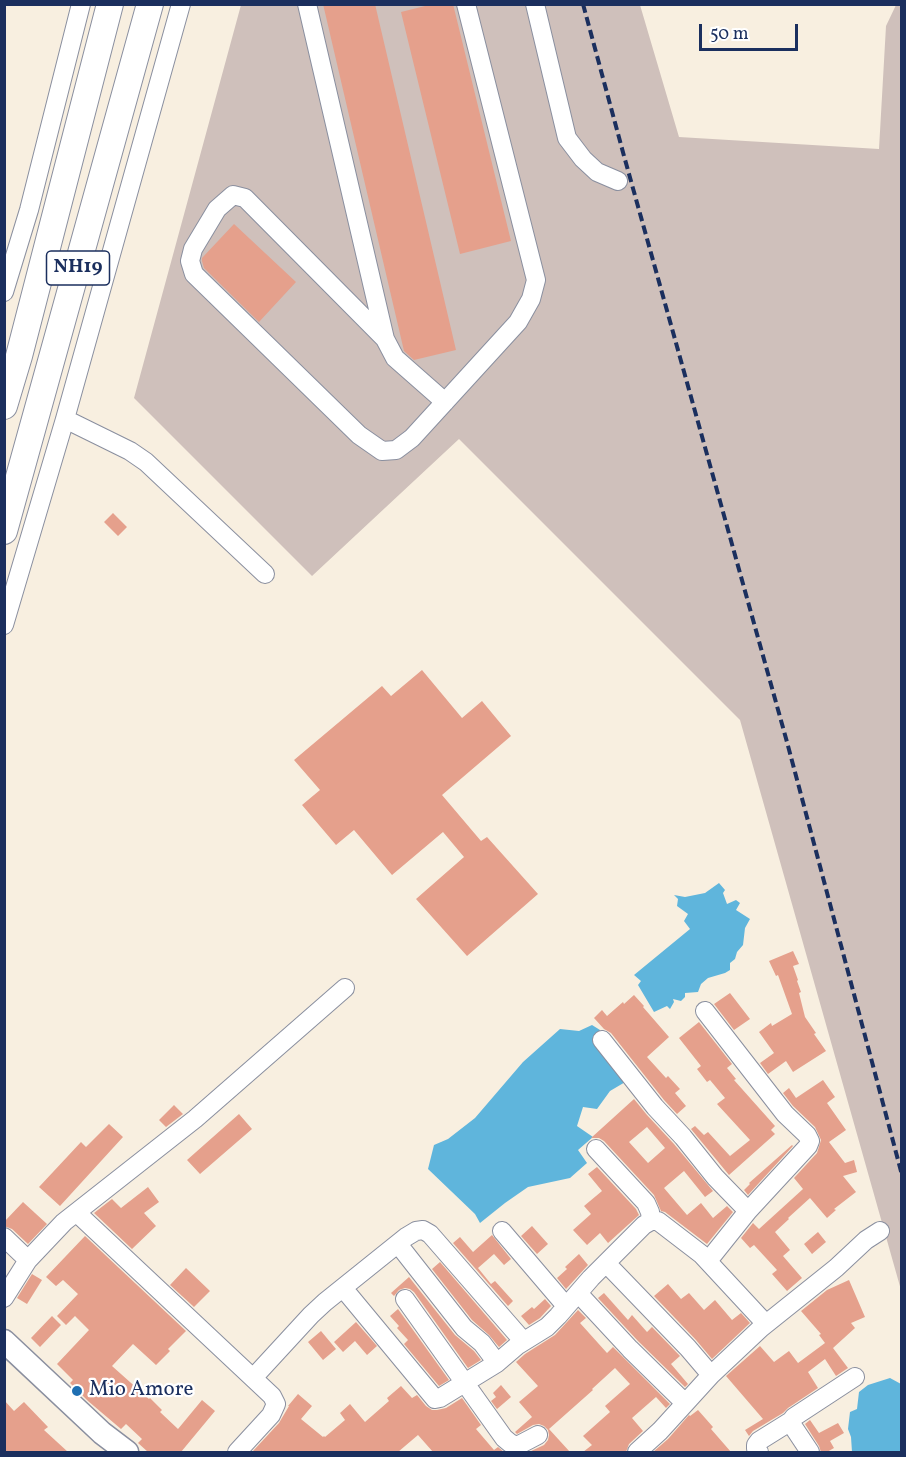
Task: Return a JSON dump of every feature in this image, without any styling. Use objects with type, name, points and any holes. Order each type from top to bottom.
[{"type":"highway","name":"NH19","points":[[4,406],[110,4]]},
{"type":"highway","name":"NH19","points":[[4,531],[150,4]]},
{"type":"main road","points":[[4,1341],[102,1433],[126,1452]]},
{"type":"street","points":[[4,292],[29,210],[81,4]]},
{"type":"street","points":[[4,625],[65,419],[181,4]]},
{"type":"street","points":[[307,4],[385,339],[395,358],[445,402]]},
{"type":"street","points":[[385,339],[244,198],[233,195],[217,209],[193,249],[190,261],[194,274],[359,435],[382,451],[396,450],[411,438],[518,322],[531,299],[536,280],[466,4]]},
{"type":"street","points":[[535,4],[567,138],[583,159],[597,172],[618,181]]},
{"type":"street","points":[[65,419],[130,451],[146,462],[265,574]]},
{"type":"street","points":[[4,1298],[28,1260],[64,1222],[195,1119],[345,988]]},
{"type":"street","points":[[705,1011],[785,1114],[810,1140],[808,1146],[748,1211],[708,1261]]},
{"type":"street","points":[[602,1040],[655,1107],[715,1177],[748,1211]]},
{"type":"street","points":[[596,1149],[646,1203],[651,1221]]},
{"type":"street","points":[[77,1213],[272,1396],[276,1404],[271,1415],[237,1452]]},
{"type":"street","points":[[343,1288],[435,1399],[497,1363],[518,1344],[547,1326],[606,1263],[644,1225],[651,1221],[658,1221],[708,1261],[766,1324]]},
{"type":"street","points":[[253,1378],[311,1315],[416,1230],[423,1230],[430,1234],[518,1335],[520,1340],[518,1344]]},
{"type":"street","points":[[502,1231],[572,1300],[630,1349],[685,1404]]},
{"type":"street","points":[[637,1452],[660,1431],[711,1375],[766,1324],[836,1268],[866,1240],[880,1231]]},
{"type":"street","points":[[4,1237],[28,1260]]},
{"type":"street","points":[[398,1244],[464,1328],[482,1343],[497,1363]]},
{"type":"street","points":[[606,1263],[711,1375]]},
{"type":"street","points":[[405,1299],[504,1438],[517,1446],[538,1436]]},
{"type":"street","points":[[759,1452],[756,1445],[759,1441],[855,1377]]},
{"type":"street","points":[[791,1421],[810,1452]]},
{"type":"shaded area","points":[[241,5],[640,5],[679,137],[879,149],[886,26],[896,5],[901,5],[901,1290],[740,720],[459,439],[312,576],[134,398]]},
{"type":"water","points":[[719,883],[725,890],[723,893],[727,904],[736,900],[740,903],[736,910],[750,919],[745,928],[743,945],[730,963],[730,970],[708,978],[701,984],[698,992],[685,993],[681,1001],[673,999],[674,1002],[670,1009],[667,1006],[654,1012],[638,985],[641,981],[634,975],[690,929],[684,921],[688,914],[677,906],[678,899],[674,895],[685,897],[705,893]]},
{"type":"water","points":[[592,1025],[600,1030],[598,1038],[632,1078],[610,1091],[597,1109],[583,1107],[577,1126],[593,1137],[578,1150],[587,1163],[570,1178],[528,1187],[480,1223],[475,1214],[428,1169],[434,1145],[448,1139],[475,1118],[523,1062],[560,1029],[579,1031]]},
{"type":"water","points":[[890,1378],[901,1384],[901,1452],[852,1452],[848,1429],[850,1412],[857,1409],[859,1392],[868,1385]]},
{"type":"building","points":[[323,4],[375,4],[456,350],[414,360],[404,351]]},
{"type":"building","points":[[433,4],[453,4],[511,241],[460,254],[401,12]]},
{"type":"building","points":[[234,224],[296,282],[259,322],[204,268],[202,261],[202,258]]},
{"type":"building","points":[[113,513],[127,527],[118,536],[104,522]]},
{"type":"building","points":[[422,670],[462,718],[482,701],[511,736],[442,795],[481,841],[487,837],[538,894],[467,956],[416,899],[464,857],[443,832],[392,875],[354,830],[336,845],[302,805],[320,790],[294,760],[382,686],[391,696]]},
{"type":"building","points":[[793,951],[799,964],[793,966],[801,992],[799,993],[805,1017],[826,1051],[793,1072],[786,1061],[768,1074],[760,1063],[774,1053],[759,1032],[771,1023],[772,1026],[792,1014],[778,975],[776,976],[769,961]]},
{"type":"building","points":[[730,993],[750,1019],[734,1030],[714,1004]]},
{"type":"building","points":[[634,995],[669,1037],[647,1057],[666,1078],[668,1076],[680,1089],[675,1093],[686,1106],[677,1114],[611,1033],[594,1018],[602,1010],[607,1016]]},
{"type":"building","points":[[699,1022],[732,1064],[727,1068],[736,1079],[734,1080],[775,1126],[771,1130],[775,1134],[729,1175],[691,1129],[695,1126],[704,1135],[708,1132],[730,1156],[750,1140],[717,1104],[725,1098],[710,1080],[707,1082],[697,1069],[701,1066],[679,1038]]},
{"type":"building","points":[[823,1080],[835,1097],[827,1103],[846,1130],[829,1142],[845,1163],[854,1160],[857,1172],[843,1176],[856,1192],[834,1209],[836,1210],[827,1218],[810,1198],[775,1232],[790,1250],[783,1256],[802,1278],[787,1291],[772,1274],[777,1270],[754,1245],[750,1248],[741,1238],[753,1223],[759,1229],[803,1189],[794,1178],[817,1153],[821,1140],[815,1127],[783,1093],[789,1088],[796,1098]]},
{"type":"building","points":[[634,1099],[713,1191],[705,1197],[684,1171],[664,1188],[687,1215],[701,1203],[713,1218],[727,1206],[733,1212],[707,1244],[661,1211],[654,1195],[604,1141],[591,1138]],"holes":[[[647,1127],[665,1148],[648,1163],[629,1142]]]},
{"type":"building","points":[[174,1105],[183,1114],[166,1127],[159,1120]]},
{"type":"building","points":[[239,1114],[252,1129],[200,1174],[187,1160]]},
{"type":"building","points":[[109,1124],[123,1137],[60,1206],[39,1187],[81,1142],[86,1147]]},
{"type":"building","points":[[792,1145],[748,1195],[744,1190],[749,1183]]},
{"type":"building","points":[[597,1167],[639,1215],[608,1243],[600,1233],[587,1245],[573,1230],[591,1214],[584,1206],[602,1191],[588,1174]]},
{"type":"building","points":[[148,1187],[159,1202],[144,1213],[156,1226],[132,1249],[94,1213],[112,1199],[121,1208]]},
{"type":"building","points":[[23,1202],[47,1224],[28,1244],[12,1229],[4,1226],[4,1222]]},
{"type":"building","points":[[532,1226],[548,1244],[537,1254],[521,1236]]},
{"type":"building","points":[[818,1232],[826,1242],[812,1254],[804,1244]]},
{"type":"building","points":[[492,1235],[511,1259],[504,1265],[494,1254],[478,1268],[491,1284],[495,1281],[513,1301],[508,1306],[453,1243],[460,1237],[473,1252]]},
{"type":"building","points":[[85,1236],[186,1331],[156,1365],[133,1344],[112,1366],[150,1398],[162,1410],[160,1412],[178,1429],[202,1400],[215,1411],[181,1452],[148,1452],[138,1443],[142,1439],[126,1424],[121,1429],[88,1401],[70,1383],[73,1380],[57,1364],[89,1330],[75,1316],[66,1325],[57,1316],[78,1294],[63,1280],[56,1286],[46,1277]]},
{"type":"building","points":[[579,1254],[588,1265],[566,1289],[557,1278]]},
{"type":"building","points":[[440,1262],[507,1340],[499,1347],[472,1320],[432,1269]]},
{"type":"building","points":[[186,1268],[210,1291],[194,1307],[170,1285]]},
{"type":"building","points":[[32,1274],[42,1280],[27,1304],[17,1298]]},
{"type":"building","points":[[409,1277],[455,1335],[481,1360],[468,1368],[410,1289],[399,1290],[394,1296],[391,1293]]},
{"type":"building","points":[[849,1280],[865,1317],[851,1323],[855,1328],[833,1348],[848,1368],[836,1376],[825,1359],[808,1372],[818,1388],[753,1431],[749,1436],[745,1430],[763,1419],[726,1376],[760,1346],[774,1362],[789,1351],[798,1363],[825,1343],[819,1335],[821,1334],[801,1311],[827,1290]]},
{"type":"building","points":[[668,1284],[681,1299],[689,1293],[704,1310],[715,1300],[732,1320],[741,1313],[750,1323],[712,1359],[654,1296]]},
{"type":"building","points":[[604,1293],[628,1320],[632,1315],[647,1332],[652,1327],[680,1356],[671,1364],[688,1384],[685,1387],[598,1298]]},
{"type":"building","points":[[545,1299],[551,1306],[540,1318],[529,1325],[521,1316],[532,1307],[534,1309]]},
{"type":"building","points":[[398,1309],[449,1380],[439,1386],[404,1344],[408,1340],[390,1316]]},
{"type":"building","points":[[578,1310],[586,1318],[580,1323],[607,1353],[613,1347],[670,1404],[666,1408],[656,1397],[632,1418],[643,1431],[629,1444],[626,1452],[583,1452],[592,1445],[583,1436],[610,1412],[605,1406],[630,1384],[615,1368],[549,1429],[570,1452],[529,1452],[544,1445],[549,1435],[548,1430],[539,1424],[517,1434],[515,1432],[532,1417],[519,1402],[538,1386],[516,1362],[555,1335]]},
{"type":"building","points":[[52,1316],[61,1325],[40,1347],[31,1338]]},
{"type":"building","points":[[356,1322],[377,1346],[367,1355],[355,1341],[343,1352],[334,1342]]},
{"type":"building","points":[[321,1331],[336,1349],[323,1360],[308,1342]]},
{"type":"building","points":[[501,1385],[511,1397],[497,1409],[491,1401],[496,1397],[493,1393]]},
{"type":"building","points":[[401,1386],[412,1398],[417,1395],[432,1410],[446,1408],[462,1398],[481,1425],[476,1429],[494,1450],[498,1447],[504,1452],[433,1452],[418,1435],[398,1452],[253,1451],[279,1423],[298,1394],[312,1406],[301,1419],[325,1437],[345,1420],[340,1413],[350,1404],[365,1422],[389,1401],[387,1398]]},
{"type":"building","points":[[4,1400],[14,1411],[24,1402],[48,1427],[44,1430],[68,1452],[4,1452]]},
{"type":"building","points":[[698,1410],[731,1452],[653,1452],[689,1415]]},
{"type":"building","points":[[810,1420],[819,1433],[838,1423],[844,1433],[830,1441],[834,1448],[821,1452],[805,1424]]},
{"type":"railway","points":[[583,4],[787,742],[902,1175]]},
{"type":"place","name":"Mio Amore","points":[[77,1391]]}]
